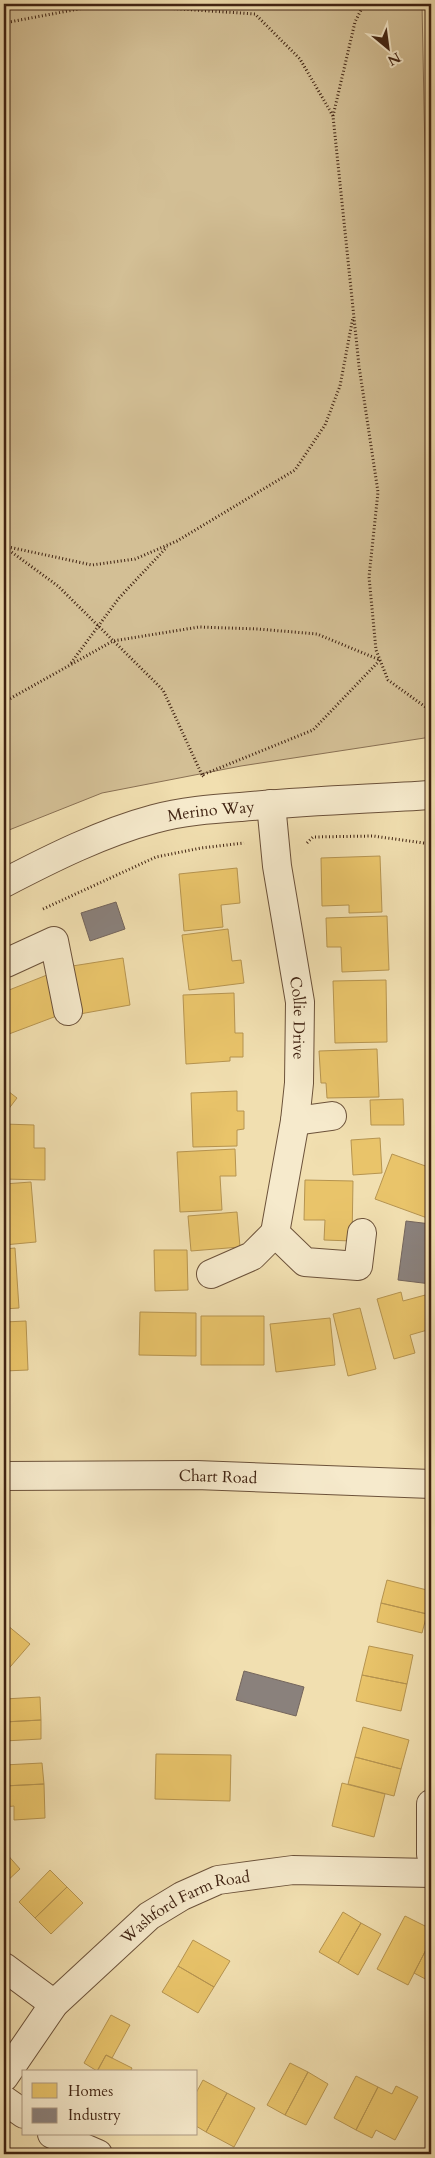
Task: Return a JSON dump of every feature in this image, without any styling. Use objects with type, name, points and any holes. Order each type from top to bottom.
[{"type":"street","name":"Merino Way","points":[[4,883],[44,862],[112,832],[156,818],[205,810],[271,804],[431,795]]},
{"type":"street","name":"Collie Drive","points":[[271,804],[277,866],[300,1002],[299,1082],[275,1233]]},
{"type":"street","points":[[5,962],[54,941],[68,1011]]},
{"type":"street","points":[[294,1121],[332,1116]]},
{"type":"street","points":[[211,1274],[252,1256],[275,1233],[305,1262],[358,1266],[362,1233]]},
{"type":"street","name":"Chart Road","points":[[4,1476],[196,1475],[431,1484]]},
{"type":"street","points":[[431,1804],[431,1854]]},
{"type":"street","name":"Washford Farm Road","points":[[4,2077],[54,2004],[149,1916],[182,1896],[218,1880],[293,1870],[431,1873]]},
{"type":"street","points":[[4,1968],[54,2004]]},
{"type":"street","points":[[4,2100],[22,2113]]},
{"type":"street","points":[[57,2136],[98,2154]]},
{"type":"path","points":[[4,23],[105,4],[255,14],[300,59],[333,116]]},
{"type":"path","points":[[364,4],[355,22],[333,116],[359,366],[378,492],[369,577],[376,650],[388,680],[431,711]]},
{"type":"path","points":[[4,546],[92,565],[135,559],[170,544],[295,470],[324,424],[340,386],[354,312]]},
{"type":"path","points":[[69,666],[119,598],[170,544]]},
{"type":"path","points":[[4,546],[58,586],[163,690],[205,780]]},
{"type":"path","points":[[4,702],[113,641],[199,627],[317,634],[380,660]]},
{"type":"path","points":[[202,775],[313,730],[380,660]]},
{"type":"path","points":[[352,837],[373,836],[431,844]]},
{"type":"path","points":[[41,910],[156,856],[251,842]]},
{"type":"shaded area","points":[[4,4],[422,4],[431,454],[431,737],[241,766],[102,793],[4,832]]},
{"type":"building: Homes","points":[[380,856],[382,912],[349,913],[349,905],[322,906],[321,858]]},
{"type":"building: Homes","points":[[237,868],[240,903],[221,905],[223,927],[184,931],[179,874]]},
{"type":"building: Homes","points":[[387,916],[389,970],[342,972],[341,947],[327,947],[326,918]]},
{"type":"building: Homes","points":[[228,929],[232,961],[241,960],[244,983],[189,990],[182,935]]},
{"type":"building: Homes","points":[[123,958],[130,1005],[74,1015],[66,967]]},
{"type":"building: Homes","points":[[47,975],[62,1014],[9,1034],[4,1020],[4,992]]},
{"type":"building: Homes","points":[[386,980],[387,1042],[335,1043],[333,981]]},
{"type":"building: Homes","points":[[234,993],[235,1033],[243,1033],[243,1057],[230,1057],[230,1061],[186,1064],[183,995]]},
{"type":"building: Homes","points":[[4,1037],[9,1044],[4,1049]]},
{"type":"building: Homes","points":[[377,1049],[379,1097],[327,1098],[326,1083],[321,1083],[319,1051]]},
{"type":"building: Homes","points":[[4,1088],[17,1098],[4,1115]]},
{"type":"building: Homes","points":[[237,1091],[237,1111],[244,1111],[244,1129],[237,1130],[237,1146],[193,1147],[191,1093]]},
{"type":"building: Homes","points":[[403,1099],[404,1125],[371,1125],[370,1100]]},
{"type":"building: Homes","points":[[4,1124],[34,1125],[34,1148],[45,1148],[45,1180],[4,1179]]},
{"type":"building: Homes","points":[[380,1138],[382,1173],[353,1175],[351,1140]]},
{"type":"building: Homes","points":[[235,1149],[236,1176],[220,1176],[222,1210],[180,1212],[177,1152]]},
{"type":"building: Homes","points":[[392,1154],[431,1168],[430,1219],[375,1199]]},
{"type":"building: Homes","points":[[305,1180],[353,1181],[352,1241],[324,1240],[325,1220],[304,1220]]},
{"type":"building: Homes","points":[[31,1182],[36,1242],[4,1245],[4,1184]]},
{"type":"building: Homes","points":[[237,1212],[240,1247],[191,1251],[188,1216]]},
{"type":"building: Homes","points":[[15,1248],[19,1308],[4,1309],[4,1249]]},
{"type":"building: Homes","points":[[154,1250],[187,1250],[188,1290],[155,1291]]},
{"type":"building: Homes","points":[[401,1292],[403,1301],[429,1294],[431,1301],[431,1329],[410,1335],[415,1353],[394,1359],[377,1299]]},
{"type":"building: Homes","points":[[360,1308],[376,1369],[348,1376],[333,1314]]},
{"type":"building: Homes","points":[[140,1312],[196,1313],[196,1356],[139,1355]]},
{"type":"building: Homes","points":[[201,1316],[264,1316],[264,1365],[201,1365]]},
{"type":"building: Homes","points":[[330,1318],[335,1365],[276,1372],[270,1324]]},
{"type":"building: Homes","points":[[26,1321],[28,1370],[4,1371],[4,1322]]},
{"type":"building: Homes","points":[[387,1580],[431,1591],[427,1614],[381,1603]]},
{"type":"building: Homes","points":[[381,1603],[427,1614],[422,1633],[377,1622]]},
{"type":"building: Homes","points":[[7,1625],[30,1644],[4,1674],[4,1629]]},
{"type":"building: Homes","points":[[369,1646],[413,1655],[407,1684],[362,1675]]},
{"type":"building: Homes","points":[[362,1675],[407,1684],[401,1711],[356,1701]]},
{"type":"building: Homes","points":[[40,1697],[41,1720],[4,1722],[4,1699]]},
{"type":"building: Homes","points":[[41,1720],[41,1739],[4,1741],[4,1722]]},
{"type":"building: Homes","points":[[363,1727],[409,1740],[401,1769],[355,1757]]},
{"type":"building: Homes","points":[[156,1754],[231,1755],[230,1801],[155,1799]]},
{"type":"building: Homes","points":[[355,1757],[401,1769],[394,1796],[348,1784]]},
{"type":"building: Homes","points":[[42,1763],[44,1784],[4,1786],[4,1765]]},
{"type":"building: Homes","points":[[342,1783],[385,1794],[374,1837],[332,1826]]},
{"type":"building: Homes","points":[[44,1784],[45,1818],[14,1820],[14,1806],[4,1807],[4,1786]]},
{"type":"building: Homes","points":[[5,1852],[20,1869],[4,1884],[4,1854]]},
{"type":"building: Homes","points":[[50,1870],[67,1887],[35,1918],[19,1902]]},
{"type":"building: Homes","points":[[67,1887],[83,1903],[51,1934],[35,1918]]},
{"type":"building: Homes","points":[[343,1912],[361,1923],[338,1963],[319,1952]]},
{"type":"building: Homes","points":[[405,1916],[431,1929],[431,1940],[408,1985],[377,1969]]},
{"type":"building: Homes","points":[[361,1923],[381,1934],[358,1975],[338,1963]]},
{"type":"building: Homes","points":[[193,1940],[230,1961],[214,1987],[178,1966]]},
{"type":"building: Homes","points":[[431,1940],[431,1982],[414,1973]]},
{"type":"building: Homes","points":[[178,1966],[214,1987],[198,2013],[162,1992]]},
{"type":"building: Homes","points":[[111,2015],[130,2025],[112,2058],[106,2055],[98,2070],[84,2063]]},
{"type":"building: Homes","points":[[106,2055],[132,2068],[131,2070],[98,2070]]},
{"type":"building: Homes","points":[[290,2063],[308,2072],[285,2115],[267,2105]]},
{"type":"building: Homes","points":[[308,2072],[328,2084],[306,2125],[285,2115]]},
{"type":"building: Homes","points":[[356,2076],[378,2087],[356,2130],[334,2118]]},
{"type":"building: Homes","points":[[203,2080],[227,2093],[206,2132],[198,2127],[198,2089]]},
{"type":"building: Homes","points":[[396,2086],[418,2097],[395,2140],[376,2130],[372,2138],[356,2130],[378,2087],[392,2094]]},
{"type":"building: Homes","points":[[227,2093],[255,2108],[234,2147],[206,2132]]},
{"type":"building: Industry","points":[[116,902],[125,929],[90,941],[81,913]]},
{"type":"building: Industry","points":[[406,1221],[431,1224],[431,1284],[398,1280]]},
{"type":"building: Industry","points":[[244,1671],[304,1687],[296,1716],[236,1700]]}]
